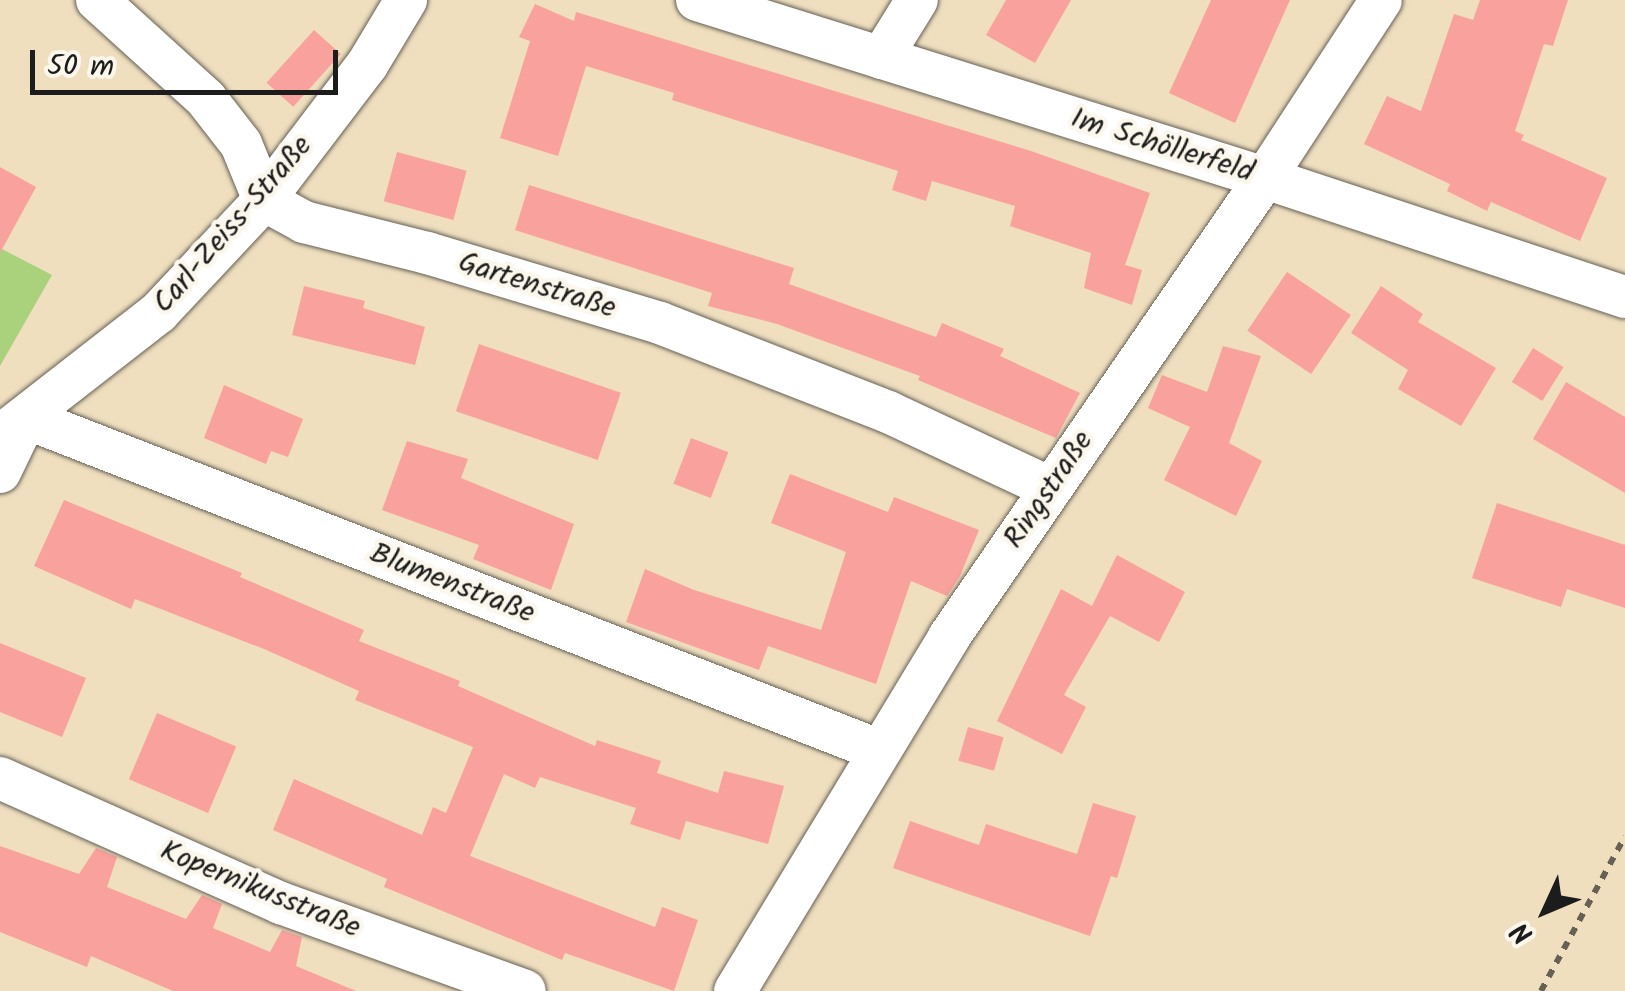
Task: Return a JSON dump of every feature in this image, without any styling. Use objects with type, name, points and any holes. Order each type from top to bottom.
[{"type":"street","points":[[97,0],[206,99],[241,144],[264,200]]},
{"type":"street","name":"Carl-Zeiss-Straße","points":[[13,427],[159,312],[264,200],[367,64],[406,0]]},
{"type":"street","name":"Im Schöllerfeld","points":[[697,0],[1265,178],[1625,297]]},
{"type":"street","points":[[881,58],[917,0]]},
{"type":"street","name":"Ringstraße","points":[[735,991],[878,750],[1050,488],[1265,178],[1381,0]]},
{"type":"street","name":"Gartenstraße","points":[[264,200],[304,222],[428,252],[660,323],[888,412],[1050,488]]},
{"type":"street","points":[[0,472],[13,427]]},
{"type":"street","name":"Blumenstraße","points":[[13,427],[878,750]]},
{"type":"street","name":"Kopernikusstraße","points":[[0,778],[281,903],[524,991]]},
{"type":"path","points":[[1542,991],[1625,836]]},
{"type":"green space","points":[[0,248],[52,275],[0,366]]},
{"type":"building","points":[[1006,0],[1071,0],[1035,63],[986,35]]},
{"type":"building","points":[[1211,0],[1290,0],[1235,123],[1169,93]]},
{"type":"building","points":[[1480,0],[1568,0],[1553,46],[1544,44],[1515,131],[1524,135],[1521,140],[1607,178],[1580,241],[1491,202],[1487,211],[1447,191],[1450,184],[1364,144],[1387,96],[1421,111],[1454,14],[1473,20]]},
{"type":"building","points":[[535,4],[574,21],[576,12],[1031,151],[1150,193],[1125,265],[1142,270],[1132,305],[1084,288],[1091,253],[1010,226],[1015,206],[932,181],[926,201],[892,190],[898,171],[672,100],[674,93],[586,66],[558,156],[500,138],[530,41],[519,37]]},
{"type":"building","points":[[314,30],[341,54],[293,107],[266,83]]},
{"type":"building","points":[[397,152],[467,171],[453,220],[384,201]]},
{"type":"building","points":[[0,167],[36,187],[0,253]]},
{"type":"building","points":[[529,185],[794,268],[789,284],[936,337],[942,323],[1004,349],[1000,356],[1080,393],[1056,438],[918,380],[920,376],[777,324],[708,306],[712,293],[515,230]]},
{"type":"building","points":[[1287,272],[1351,315],[1311,374],[1247,331]]},
{"type":"building","points":[[304,286],[365,301],[363,308],[425,327],[415,365],[292,335]]},
{"type":"building","points":[[1381,286],[1423,314],[1418,322],[1496,368],[1461,426],[1398,389],[1408,370],[1351,333]]},
{"type":"building","points":[[479,344],[621,393],[598,460],[456,411]]},
{"type":"building","points":[[1223,346],[1261,356],[1229,443],[1262,461],[1236,516],[1164,480],[1190,427],[1148,408],[1162,375],[1207,392]]},
{"type":"building","points":[[1533,348],[1564,367],[1542,401],[1512,382]]},
{"type":"building","points":[[1566,382],[1625,417],[1625,493],[1533,439]]},
{"type":"building","points":[[224,385],[303,419],[288,457],[271,451],[266,464],[204,438]]},
{"type":"building","points":[[691,438],[728,452],[711,498],[673,484]]},
{"type":"building","points":[[407,441],[468,459],[461,478],[574,524],[551,590],[473,559],[479,545],[382,510]]},
{"type":"building","points":[[790,474],[888,512],[894,497],[979,530],[947,596],[911,581],[876,684],[768,646],[759,670],[626,622],[645,569],[694,590],[821,630],[846,552],[771,523]]},
{"type":"building","points":[[64,500],[242,573],[240,577],[364,630],[359,641],[460,681],[458,686],[595,746],[597,740],[661,761],[657,773],[718,793],[724,771],[784,786],[768,844],[686,821],[680,840],[630,824],[636,808],[540,777],[535,788],[504,774],[470,856],[655,927],[662,907],[698,920],[674,991],[565,953],[562,960],[384,887],[387,879],[273,830],[294,779],[422,835],[433,807],[446,813],[473,747],[355,700],[359,691],[264,649],[135,599],[131,609],[34,566]]},
{"type":"building","points":[[1497,503],[1625,545],[1625,608],[1567,589],[1561,607],[1472,578]]},
{"type":"building","points":[[1117,555],[1185,592],[1159,642],[1110,616],[1064,695],[1086,707],[1062,754],[997,721],[1061,589],[1092,606]]},
{"type":"building","points":[[0,643],[86,678],[62,737],[0,712]]},
{"type":"building","points":[[157,713],[236,747],[208,813],[129,779]]},
{"type":"building","points":[[968,727],[1004,737],[994,771],[958,761]]},
{"type":"building","points":[[1093,803],[1136,816],[1117,878],[1111,876],[1090,936],[893,868],[910,821],[979,845],[986,824],[1077,854]]},
{"type":"building","points":[[0,846],[79,874],[96,848],[117,857],[107,887],[186,919],[202,895],[222,904],[213,928],[270,952],[282,930],[302,937],[296,966],[356,991],[173,991],[91,956],[87,967],[0,932]]}]
